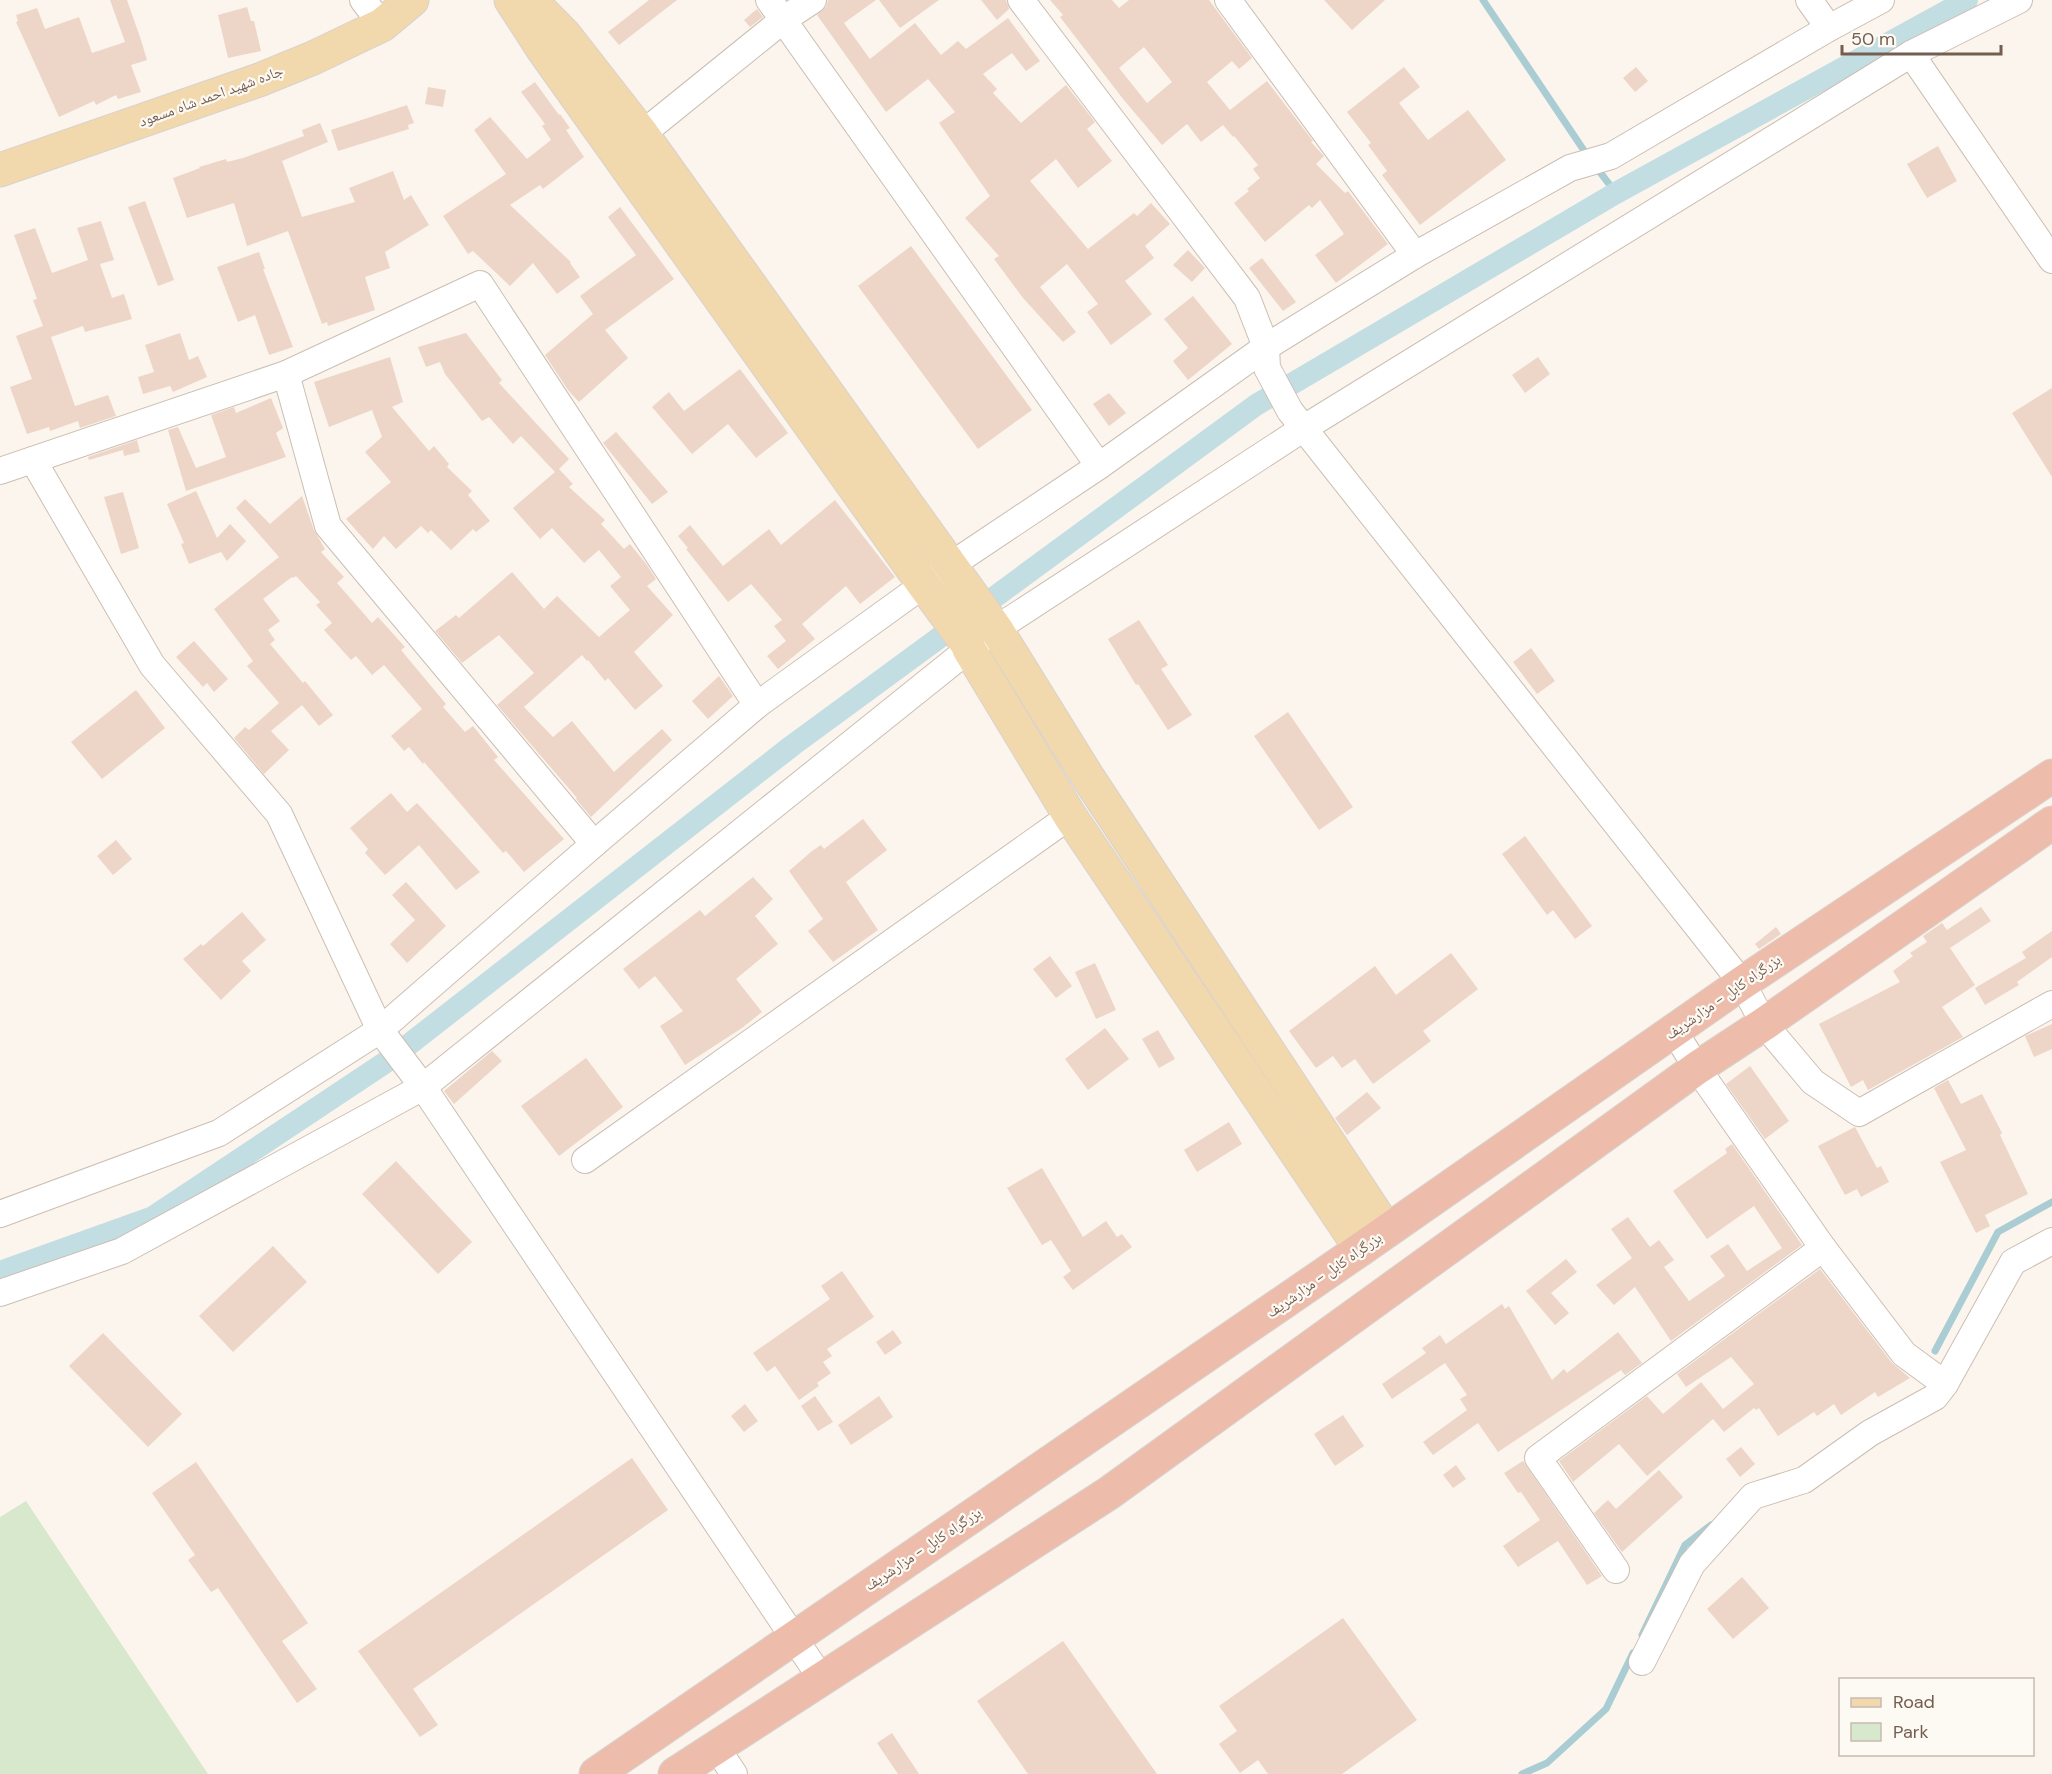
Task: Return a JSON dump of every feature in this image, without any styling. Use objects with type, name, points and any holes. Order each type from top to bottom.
[{"type":"highway","name":"بزرگراه کابل - مزارشریف","points":[[596,1774],[1374,1240],[1742,983],[2052,776]]},
{"type":"highway","points":[[675,1774],[1109,1493],[1697,1068],[1764,1024],[2052,823]]},
{"type":"main road","name":"جاده شهيد احمد شاه مسعود","points":[[0,170],[259,80],[313,58],[373,13],[412,0]]},
{"type":"main road","points":[[510,0],[926,587],[981,636],[1089,779],[1374,1240]]},
{"type":"main road","points":[[530,0],[564,34],[642,135],[952,567],[981,636],[1070,816],[1374,1240]]},
{"type":"street","points":[[642,135],[776,10],[813,0]]},
{"type":"street","points":[[1021,0],[1247,298],[1267,357],[1297,419],[1742,983],[1764,1024],[1813,1082],[1859,1113],[2052,1004]]},
{"type":"street","points":[[1228,0],[1415,255]]},
{"type":"street","points":[[1809,0],[1829,28]]},
{"type":"street","points":[[0,1214],[219,1133],[384,1033],[594,844],[757,705],[952,567],[1099,466],[1267,357],[1415,255],[1570,168],[1611,156],[1881,0]]},
{"type":"street","points":[[0,1293],[122,1251],[415,1077],[981,636],[1297,419],[1911,54],[2019,0]]},
{"type":"street","points":[[776,10],[1099,466]]},
{"type":"street","points":[[1911,54],[2052,260]]},
{"type":"street","points":[[0,471],[286,374],[480,284],[757,705]]},
{"type":"street","points":[[286,374],[328,526],[594,844]]},
{"type":"street","points":[[33,460],[152,666],[279,814],[384,1033],[821,1678]]},
{"type":"street","points":[[585,1160],[1070,816]]},
{"type":"street","points":[[1674,1031],[1697,1068],[1823,1248],[1904,1354],[1945,1384]]},
{"type":"street","points":[[1642,1662],[1692,1564],[1753,1496],[1804,1480],[1870,1433],[1935,1397],[1945,1384],[2013,1262],[2052,1241]]},
{"type":"street","points":[[1616,1570],[1538,1458],[1823,1248]]},
{"type":"street","points":[[716,1747],[734,1774]]},
{"type":"green space","points":[[26,1501],[208,1774],[0,1774],[0,1517]]},
{"type":"building","points":[[110,0],[127,0],[141,40],[147,60],[131,65],[141,92],[118,99],[116,95],[96,105],[94,101],[59,117],[16,22],[18,21],[16,15],[37,8],[45,29],[79,17],[92,53],[125,42]]},
{"type":"building","points":[[649,0],[677,0],[619,45],[608,32]]},
{"type":"building","points":[[828,0],[876,0],[844,23],[870,59],[915,23],[941,55],[958,41],[966,49],[1008,18],[1040,61],[1026,71],[1012,53],[983,74],[997,89],[993,93],[1021,123],[1066,85],[1095,122],[1087,129],[1112,161],[1078,188],[1056,159],[1030,181],[1088,249],[1134,213],[1137,216],[1151,203],[1170,224],[1145,246],[1154,258],[1125,281],[1152,314],[1111,345],[1087,312],[1098,304],[1067,264],[1040,287],[1076,332],[1063,342],[1023,298],[994,259],[999,256],[965,218],[990,196],[939,123],[955,112],[928,79],[886,112],[817,15],[826,7]]},
{"type":"building","points":[[879,0],[939,0],[900,28]]},
{"type":"building","points":[[981,0],[1006,0],[1009,9],[997,20]]},
{"type":"building","points":[[1050,0],[1112,0],[1119,8],[1129,0],[1209,0],[1252,58],[1239,69],[1232,61],[1207,82],[1230,110],[1267,81],[1313,141],[1311,142],[1324,156],[1316,164],[1345,193],[1348,191],[1388,244],[1336,283],[1315,255],[1344,234],[1320,200],[1312,208],[1309,205],[1265,242],[1234,203],[1260,178],[1253,169],[1258,165],[1234,136],[1223,125],[1201,142],[1187,124],[1162,145],[1123,99],[1060,17],[1063,15]],"holes":[[[1144,47],[1172,82],[1147,103],[1119,68]]]},
{"type":"building","points":[[1324,0],[1385,0],[1352,30]]},
{"type":"building","points":[[247,7],[251,21],[254,21],[261,51],[228,58],[218,15]]},
{"type":"building","points":[[757,9],[763,17],[750,27],[744,20]]},
{"type":"building","points":[[1404,67],[1420,87],[1399,103],[1428,140],[1468,110],[1506,160],[1420,225],[1382,175],[1387,171],[1368,145],[1371,143],[1347,112]]},
{"type":"building","points":[[1636,67],[1648,81],[1635,92],[1623,78]]},
{"type":"building","points":[[535,82],[570,128],[566,130],[584,157],[543,189],[540,185],[510,205],[571,262],[580,277],[557,294],[533,263],[510,286],[473,251],[468,254],[443,216],[506,174],[474,130],[490,117],[527,159],[551,140],[542,126],[545,124],[521,92]]},
{"type":"building","points":[[428,87],[446,90],[443,107],[425,104]]},
{"type":"building","points":[[407,105],[414,123],[408,125],[409,129],[338,151],[331,130]]},
{"type":"building","points":[[320,123],[328,142],[282,161],[302,217],[355,202],[349,188],[393,171],[404,200],[411,195],[429,225],[385,252],[390,268],[365,277],[375,310],[328,326],[327,322],[322,324],[288,231],[247,246],[234,203],[187,218],[173,178],[199,167],[226,159],[227,162],[243,158],[304,136],[302,130]]},
{"type":"building","points":[[1938,146],[1957,181],[1927,198],[1907,164]]},
{"type":"building","points":[[145,201],[174,280],[158,286],[128,207]]},
{"type":"building","points":[[620,207],[674,279],[605,330],[628,358],[579,402],[568,390],[545,355],[593,314],[580,296],[636,255],[608,217]]},
{"type":"building","points":[[101,221],[114,260],[100,264],[112,298],[124,294],[132,319],[85,332],[83,326],[51,337],[75,406],[108,395],[116,416],[80,428],[78,421],[50,431],[49,427],[27,434],[10,387],[32,379],[16,336],[43,326],[33,300],[37,299],[14,235],[35,228],[52,273],[88,260],[77,228]]},
{"type":"building","points":[[911,246],[1032,410],[978,449],[858,286]]},
{"type":"building","points":[[1188,250],[1205,268],[1192,282],[1173,265]]},
{"type":"building","points":[[259,252],[265,269],[263,269],[293,347],[269,355],[255,315],[238,322],[217,267]]},
{"type":"building","points":[[1262,258],[1296,302],[1283,311],[1249,268]]},
{"type":"building","points":[[1193,296],[1232,344],[1188,380],[1173,361],[1188,348],[1164,319]]},
{"type":"building","points":[[180,333],[189,360],[198,356],[207,377],[173,392],[170,386],[143,394],[138,377],[154,372],[145,345]]},
{"type":"building","points":[[466,333],[502,380],[499,383],[569,459],[559,469],[573,484],[569,487],[605,520],[601,524],[624,549],[630,544],[647,565],[656,579],[647,586],[673,615],[634,652],[663,686],[635,710],[608,678],[605,681],[582,655],[524,707],[553,737],[572,721],[614,772],[662,729],[672,740],[591,817],[497,705],[534,673],[499,635],[462,663],[435,631],[456,615],[459,618],[512,572],[544,609],[557,596],[599,637],[630,610],[610,586],[621,577],[599,550],[584,563],[552,528],[540,539],[513,508],[555,472],[521,436],[513,444],[489,417],[482,421],[445,374],[440,362],[426,367],[418,347]]},
{"type":"building","points":[[390,357],[403,402],[392,407],[429,451],[434,446],[449,464],[447,467],[472,491],[468,495],[490,521],[476,532],[473,529],[451,550],[431,530],[428,533],[421,526],[396,549],[384,536],[373,549],[346,519],[391,482],[365,452],[382,437],[372,410],[329,427],[314,382]]},
{"type":"building","points":[[1538,357],[1550,374],[1525,393],[1512,375]]},
{"type":"building","points":[[740,369],[788,433],[756,458],[728,424],[692,454],[652,407],[669,392],[684,411]]},
{"type":"building","points":[[2052,388],[2052,477],[2012,413]]},
{"type":"building","points":[[1109,393],[1126,413],[1109,426],[1093,404]]},
{"type":"building","points":[[271,398],[283,428],[276,433],[286,457],[186,491],[168,430],[178,427],[196,468],[226,457],[211,415],[234,407],[236,413]]},
{"type":"building","points":[[616,432],[668,492],[652,504],[603,443]]},
{"type":"building","points":[[137,440],[140,452],[124,456],[123,450],[89,460],[88,457]]},
{"type":"building","points":[[196,491],[217,538],[230,524],[246,541],[227,561],[221,552],[189,564],[181,544],[184,543],[167,504]]},
{"type":"building","points":[[123,492],[139,548],[121,554],[104,497]]},
{"type":"building","points":[[302,496],[314,530],[325,549],[321,552],[344,577],[337,583],[372,623],[378,617],[405,647],[401,650],[446,704],[443,707],[465,732],[473,726],[498,757],[494,760],[564,839],[524,872],[506,851],[503,853],[424,762],[423,764],[409,747],[404,751],[391,736],[422,709],[384,665],[372,675],[356,656],[351,660],[324,630],[332,623],[316,605],[320,602],[296,576],[263,599],[280,621],[268,630],[275,640],[270,644],[333,715],[319,726],[302,705],[271,731],[289,750],[264,774],[234,738],[245,727],[249,730],[279,703],[247,666],[253,661],[214,609],[279,557],[236,508],[245,499],[270,524]]},
{"type":"building","points":[[835,500],[895,577],[860,604],[846,586],[802,624],[815,639],[778,669],[767,656],[786,641],[774,626],[782,620],[751,584],[728,602],[678,536],[690,525],[723,566],[769,529],[781,545]]},
{"type":"building","points":[[1139,620],[1168,665],[1161,669],[1192,715],[1168,730],[1138,684],[1136,685],[1108,639]]},
{"type":"building","points":[[194,641],[228,679],[214,692],[207,683],[203,687],[176,657]]},
{"type":"building","points":[[1531,648],[1555,681],[1537,694],[1513,662]]},
{"type":"building","points":[[719,676],[733,696],[708,719],[692,701]]},
{"type":"building","points":[[136,690],[165,728],[102,779],[71,742]]},
{"type":"building","points":[[1288,712],[1353,807],[1319,830],[1254,736]]},
{"type":"building","points":[[391,793],[407,812],[417,803],[480,872],[456,890],[419,845],[385,875],[365,853],[368,849],[350,828]]},
{"type":"building","points":[[863,819],[887,850],[846,882],[878,930],[833,962],[808,931],[823,919],[789,871],[812,851],[821,845],[824,849]]},
{"type":"building","points":[[1525,836],[1592,926],[1575,939],[1553,910],[1547,915],[1502,854]]},
{"type":"building","points":[[116,840],[132,859],[113,875],[97,856]]},
{"type":"building","points":[[753,877],[773,899],[755,916],[778,944],[736,979],[762,1012],[742,1028],[685,1065],[660,1026],[683,1011],[655,976],[639,989],[623,969],[700,910],[705,916]]},
{"type":"building","points":[[406,882],[446,926],[407,963],[390,944],[415,920],[392,895]]},
{"type":"building","points":[[1981,907],[1991,921],[1950,948],[1975,985],[1942,1007],[1963,1037],[1868,1090],[1863,1080],[1851,1087],[1819,1024],[1900,982],[1893,971],[1913,956],[1910,953],[1927,942],[1923,936],[1942,923],[1947,930]]},
{"type":"building","points":[[242,912],[266,940],[242,961],[251,971],[221,1000],[183,959],[201,944],[203,946]]},
{"type":"building","points":[[1776,927],[1781,934],[1759,949],[1755,944]]},
{"type":"building","points":[[2052,931],[2052,957],[2017,982],[2019,985],[1985,1005],[1975,988],[2026,958],[2022,952]]},
{"type":"building","points":[[1451,953],[1478,989],[1423,1031],[1431,1041],[1373,1084],[1355,1059],[1342,1068],[1333,1056],[1316,1068],[1289,1031],[1375,966],[1396,995]]},
{"type":"building","points":[[1050,956],[1072,986],[1056,998],[1033,969]]},
{"type":"building","points":[[1095,963],[1116,1010],[1096,1019],[1075,972]]},
{"type":"building","points":[[2052,1024],[2052,1049],[2034,1057],[2025,1036]]},
{"type":"building","points":[[1105,1028],[1129,1059],[1088,1090],[1065,1059]]},
{"type":"building","points":[[1158,1030],[1175,1059],[1159,1068],[1142,1039]]},
{"type":"building","points":[[492,1051],[502,1061],[454,1104],[444,1091]]},
{"type":"building","points":[[586,1058],[623,1107],[559,1156],[521,1106]]},
{"type":"building","points":[[1750,1066],[1789,1121],[1765,1139],[1726,1084]]},
{"type":"building","points":[[1948,1080],[1961,1104],[1982,1094],[2002,1133],[2000,1135],[2028,1194],[1985,1215],[1990,1226],[1976,1233],[1940,1162],[1966,1150],[1934,1088]]},
{"type":"building","points":[[1367,1092],[1381,1108],[1347,1135],[1335,1118]]},
{"type":"building","points":[[1229,1122],[1242,1144],[1197,1172],[1184,1150]]},
{"type":"building","points":[[1855,1127],[1877,1168],[1881,1166],[1889,1182],[1861,1197],[1857,1189],[1845,1195],[1818,1146]]},
{"type":"building","points":[[1732,1144],[1802,1245],[1671,1341],[1635,1287],[1614,1305],[1596,1285],[1632,1258],[1611,1229],[1628,1217],[1650,1247],[1659,1240],[1674,1260],[1664,1267],[1689,1301],[1725,1276],[1710,1256],[1728,1244],[1747,1271],[1782,1248],[1754,1206],[1707,1239],[1673,1191],[1727,1153],[1725,1149]]},
{"type":"building","points":[[396,1161],[472,1242],[438,1274],[362,1194]]},
{"type":"building","points":[[1042,1168],[1083,1237],[1106,1221],[1117,1237],[1122,1234],[1132,1247],[1073,1290],[1063,1277],[1071,1271],[1051,1240],[1042,1245],[1007,1188]]},
{"type":"building","points":[[273,1246],[307,1282],[233,1352],[199,1316]]},
{"type":"building","points":[[1566,1259],[1577,1272],[1551,1293],[1569,1313],[1555,1325],[1526,1291]]},
{"type":"building","points":[[1820,1269],[1892,1363],[1910,1378],[1878,1397],[1875,1392],[1841,1415],[1834,1404],[1817,1416],[1814,1412],[1778,1436],[1759,1408],[1756,1410],[1754,1408],[1724,1432],[1713,1419],[1647,1476],[1619,1444],[1573,1482],[1559,1461],[1647,1396],[1663,1414],[1701,1382],[1723,1409],[1754,1384],[1731,1357],[1686,1387],[1677,1374]]},
{"type":"building","points":[[842,1271],[874,1317],[827,1349],[832,1356],[823,1362],[831,1373],[817,1383],[819,1386],[799,1400],[775,1366],[767,1372],[753,1353],[830,1299],[821,1286]]},
{"type":"building","points":[[1502,1304],[1505,1309],[1509,1306],[1552,1380],[1564,1369],[1567,1373],[1618,1332],[1642,1363],[1625,1375],[1621,1370],[1498,1452],[1478,1423],[1433,1455],[1423,1442],[1467,1410],[1460,1399],[1467,1395],[1445,1363],[1392,1399],[1382,1384],[1426,1353],[1422,1348],[1440,1335],[1446,1344]]},
{"type":"building","points":[[893,1330],[902,1343],[885,1355],[876,1342]]},
{"type":"building","points":[[103,1333],[182,1414],[148,1447],[69,1366]]},
{"type":"building","points":[[815,1396],[833,1422],[818,1431],[801,1406]]},
{"type":"building","points":[[879,1396],[893,1417],[851,1445],[838,1425]]},
{"type":"building","points":[[745,1404],[758,1421],[744,1432],[731,1416]]},
{"type":"building","points":[[1343,1415],[1364,1446],[1335,1466],[1314,1434]]},
{"type":"building","points":[[1741,1447],[1755,1464],[1740,1477],[1726,1459]]},
{"type":"building","points":[[632,1458],[668,1510],[413,1689],[438,1725],[420,1737],[358,1651]]},
{"type":"building","points":[[1523,1461],[1602,1576],[1587,1585],[1558,1541],[1518,1567],[1503,1546],[1540,1520],[1521,1492],[1518,1493],[1504,1473]]},
{"type":"building","points":[[196,1462],[308,1623],[282,1641],[317,1689],[297,1703],[218,1588],[211,1592],[188,1560],[195,1555],[152,1493]]},
{"type":"building","points":[[1456,1465],[1466,1479],[1453,1488],[1443,1475]]},
{"type":"building","points":[[1659,1470],[1683,1497],[1622,1552],[1594,1513],[1608,1500],[1616,1509]]},
{"type":"building","points":[[1742,1577],[1769,1608],[1733,1639],[1707,1609]]},
{"type":"building","points":[[1343,1618],[1417,1720],[1342,1774],[1268,1774],[1258,1760],[1240,1773],[1219,1744],[1237,1731],[1219,1706]]},
{"type":"building","points":[[1063,1641],[1157,1774],[1028,1774],[977,1701]]},
{"type":"building","points":[[892,1733],[919,1774],[898,1774],[877,1743]]},
{"type":"waterway","points":[[1483,0],[1589,158]]},
{"type":"waterway","points":[[0,1272],[153,1217],[389,1060],[793,745],[1256,405],[1616,193],[1967,0]]},
{"type":"waterway","points":[[1596,167],[1616,193]]},
{"type":"waterway","points":[[1935,1351],[1998,1232],[2052,1202]]},
{"type":"waterway","points":[[1642,1635],[1685,1545],[1711,1525]]},
{"type":"waterway","points":[[1522,1774],[1547,1763],[1606,1709],[1633,1653]]}]
